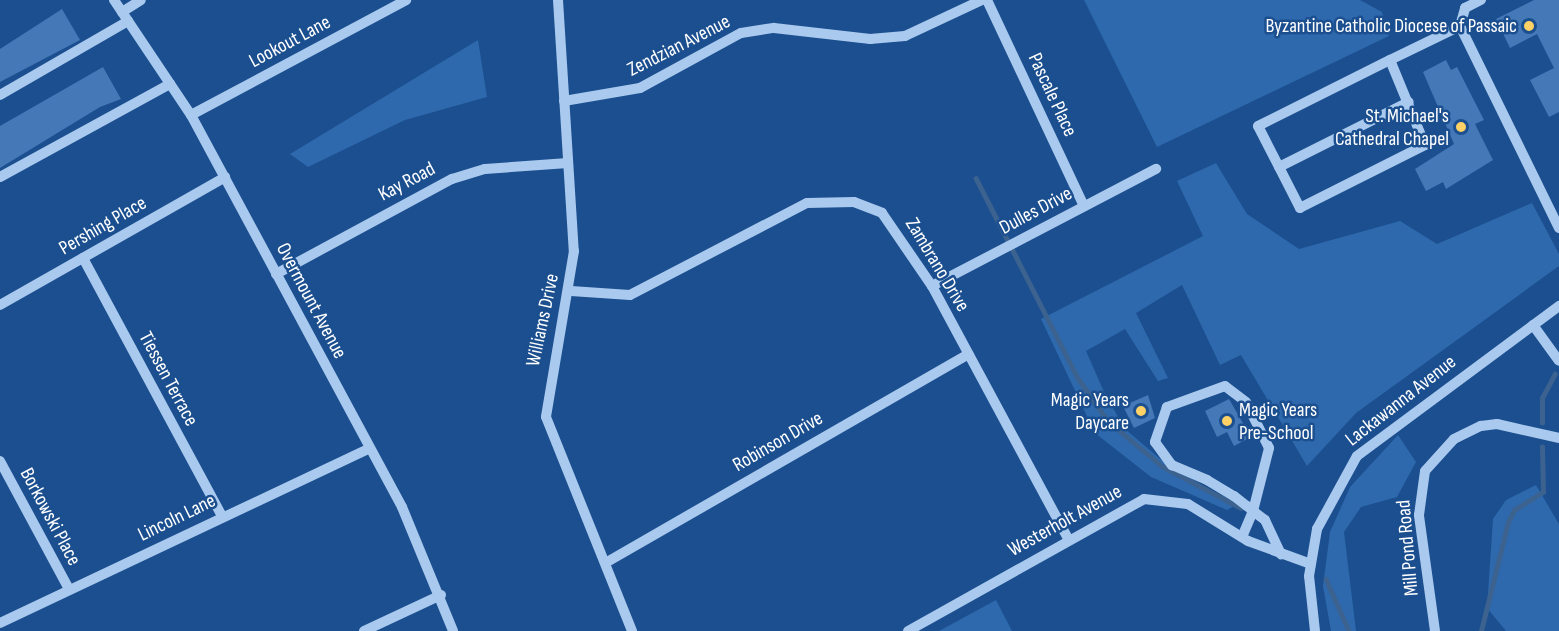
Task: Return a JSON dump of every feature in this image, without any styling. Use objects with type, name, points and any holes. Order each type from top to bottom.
[{"type":"street","name":"Overmount Avenue","points":[[114,0],[191,115],[225,177],[370,448],[441,595],[453,631]]},
{"type":"street","points":[[0,95],[125,17],[141,0]]},
{"type":"street","name":"Lookout Lane","points":[[191,115],[406,0]]},
{"type":"street","name":"Williams Drive","points":[[558,0],[568,163],[571,291],[546,390],[546,417],[607,562],[632,631]]},
{"type":"street","name":"Zendzian Avenue","points":[[564,101],[640,88],[741,33],[774,28],[870,39],[905,36],[982,0]]},
{"type":"street","name":"Pascale Place","points":[[987,0],[1084,206]]},
{"type":"street","points":[[1481,0],[1465,8],[1460,26],[1559,228]]},
{"type":"street","points":[[1390,60],[1425,145],[1300,208],[1258,126],[1390,60],[1460,26]]},
{"type":"street","points":[[0,177],[170,84]]},
{"type":"street","points":[[1279,167],[1409,102]]},
{"type":"street","name":"Kay Road","points":[[276,274],[452,179],[485,169],[568,163]]},
{"type":"street","name":"Dulles Drive","points":[[932,285],[1156,169]]},
{"type":"street","name":"Pershing Place","points":[[0,305],[225,177]]},
{"type":"street","name":"Zambrano Drive","points":[[571,291],[630,295],[793,209],[821,200],[854,202],[882,213],[932,285],[1068,539]]},
{"type":"street","name":"Tiessen Terrace","points":[[83,258],[222,516]]},
{"type":"street","name":"Lackawanna Avenue","points":[[1314,631],[1311,564],[1317,529],[1357,456],[1559,306]]},
{"type":"street","points":[[1533,325],[1559,361]]},
{"type":"street","name":"Robinson Drive","points":[[607,562],[968,354]]},
{"type":"street","points":[[1242,537],[1253,511],[1269,448],[1246,402],[1225,386],[1167,408],[1155,442],[1172,465],[1253,511],[1270,526],[1281,554]]},
{"type":"street","name":"Mill Pond Road","points":[[1435,631],[1419,515],[1425,471],[1454,439],[1481,426],[1497,424],[1559,438]]},
{"type":"street","name":"Lincoln Lane","points":[[0,622],[370,448]]},
{"type":"street","name":"Borkowski Place","points":[[0,461],[69,589]]},
{"type":"street","name":"Westerholt Avenue","points":[[908,631],[1128,504],[1159,497],[1188,504],[1242,537],[1311,564]]},
{"type":"street","points":[[364,631],[441,595]]},
{"type":"shaded area","points":[[1084,0],[1360,0],[1382,12],[1389,36],[1157,147]]},
{"type":"shaded area","points":[[478,40],[487,97],[405,120],[308,167],[290,154]]},
{"type":"shaded area","points":[[1216,163],[1247,214],[1299,249],[1400,221],[1437,244],[1532,203],[1559,254],[1559,266],[1356,413],[1307,466],[1241,355],[1220,365],[1182,285],[1136,313],[1168,378],[1158,381],[1125,329],[1086,351],[1105,394],[1125,429],[1165,463],[1236,505],[1227,510],[1151,477],[1095,433],[1041,319],[1203,236],[1177,181]]},
{"type":"shaded area","points":[[1398,435],[1416,462],[1397,497],[1361,507],[1344,532],[1356,631],[1331,631],[1323,586],[1330,532],[1350,487]]},
{"type":"shaded area","points":[[1536,485],[1559,524],[1559,631],[1506,631],[1487,608],[1493,519],[1506,500]]},
{"type":"shaded area","points":[[996,600],[1012,631],[939,631]]},
{"type":"building","name":"Byzantine Catholic Diocese of Passaic","points":[[1534,0],[1559,0],[1559,112],[1549,117],[1530,80],[1554,68],[1537,34],[1510,48],[1496,19]]},
{"type":"building","points":[[62,9],[80,40],[0,82],[0,49]]},
{"type":"building","name":"St. Michael's Cathedral Chapel","points":[[1446,60],[1451,70],[1457,67],[1484,120],[1475,124],[1493,160],[1446,189],[1443,182],[1426,191],[1415,169],[1454,144],[1423,72]]},
{"type":"building","points":[[103,67],[121,99],[100,107],[0,168],[0,126]]},
{"type":"building","name":"Magic Years Daycare","points":[[1148,395],[1155,418],[1134,428],[1123,406]]},
{"type":"building","name":"Magic Years Pre-School","points":[[1229,399],[1251,437],[1234,446],[1227,432],[1217,437],[1205,411]]},
{"type":"waterway","points":[[976,178],[1078,378],[1108,421],[1162,466],[1241,508]]},
{"type":"waterway","points":[[1542,423],[1542,398],[1555,374]]},
{"type":"waterway","points":[[1481,631],[1508,522],[1514,510],[1543,492],[1542,447]]},
{"type":"waterway","points":[[1326,579],[1349,631]]},
{"type":"place","name":"Byzantine Catholic Diocese of Passaic","points":[[1529,26]]},
{"type":"place","name":"St. Michael's Cathedral Chapel","points":[[1461,127]]},
{"type":"place","name":"Magic Years Daycare","points":[[1141,411]]},
{"type":"place","name":"Magic Years Pre-School","points":[[1227,421]]}]
